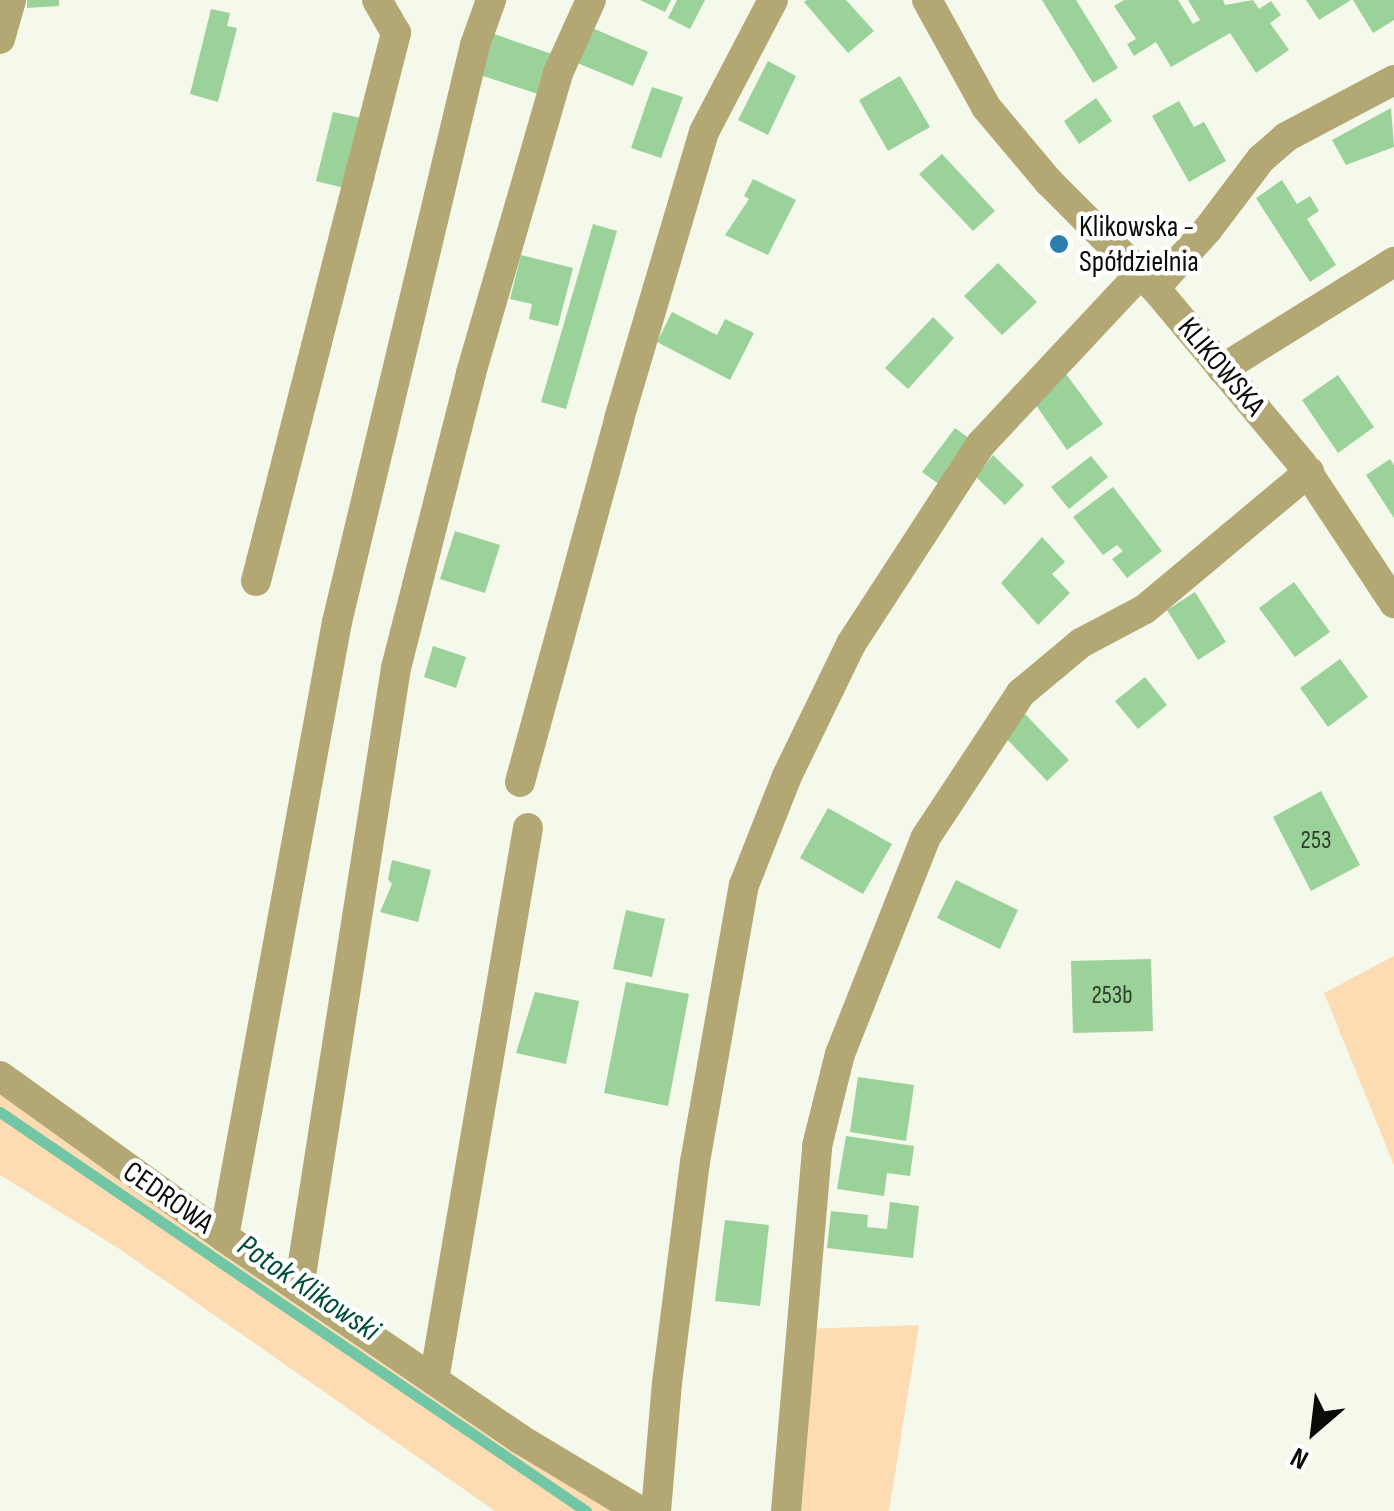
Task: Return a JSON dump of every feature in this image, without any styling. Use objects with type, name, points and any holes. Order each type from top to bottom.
[{"type":"street","points":[[0,38],[10,0]]},
{"type":"street","points":[[256,581],[396,34],[377,0]]},
{"type":"street","points":[[224,1237],[338,622],[476,45],[491,0]]},
{"type":"street","points":[[299,1288],[396,668],[498,278],[558,73],[591,0]]},
{"type":"street","points":[[520,782],[619,419],[704,132],[773,0]]},
{"type":"street","name":"KLIKOWSKA","points":[[932,2],[986,107],[1049,182],[1148,280],[1309,472],[1394,603]]},
{"type":"street","points":[[656,1511],[667,1383],[695,1162],[744,885],[787,776],[851,644],[981,444],[1148,280],[1208,229],[1260,159],[1286,137],[1394,80]]},
{"type":"street","points":[[1222,370],[1394,262]]},
{"type":"street","points":[[786,1511],[817,1146],[840,1054],[926,837],[1021,694],[1081,643],[1145,609],[1309,472]]},
{"type":"street","points":[[434,1380],[528,828]]},
{"type":"street","name":"CEDROWA","points":[[0,1076],[224,1237],[434,1380],[640,1511]]},
{"type":"shaded area","points":[[1394,956],[1394,1165],[1324,993]]},
{"type":"shaded area","points":[[0,1076],[640,1511],[495,1511],[118,1248],[0,1175]]},
{"type":"shaded area","points":[[919,1325],[889,1511],[786,1511],[801,1329]]},
{"type":"building","points":[[27,0],[59,0],[59,6],[27,8]]},
{"type":"building","points":[[640,0],[671,0],[665,12]]},
{"type":"building","points":[[677,0],[705,0],[690,29],[668,18]]},
{"type":"building","points":[[846,0],[874,31],[848,53],[804,2]]},
{"type":"building","points":[[1042,0],[1076,0],[1118,68],[1093,83]]},
{"type":"building","points":[[1124,0],[1178,0],[1193,24],[1200,20],[1188,0],[1223,0],[1225,5],[1253,0],[1259,9],[1271,1],[1281,15],[1270,23],[1289,50],[1256,73],[1230,33],[1171,67],[1156,42],[1134,56],[1127,44],[1136,39],[1114,6]]},
{"type":"building","points":[[1306,0],[1351,0],[1319,20]]},
{"type":"building","points":[[1353,0],[1394,0],[1394,20],[1373,33]]},
{"type":"building","points":[[211,9],[230,13],[227,26],[237,28],[218,102],[190,94]]},
{"type":"building","points":[[590,27],[648,52],[633,86],[575,62]]},
{"type":"building","points":[[488,32],[552,54],[538,94],[474,73]]},
{"type":"building","points":[[768,61],[796,76],[768,135],[738,120]]},
{"type":"building","points":[[900,76],[930,127],[888,151],[859,100]]},
{"type":"building","points":[[652,87],[683,97],[661,158],[631,148]]},
{"type":"building","points":[[1096,98],[1112,121],[1079,144],[1064,121]]},
{"type":"building","points":[[1179,101],[1194,127],[1204,122],[1226,161],[1189,182],[1152,116]]},
{"type":"building","points":[[1391,108],[1394,147],[1346,165],[1332,140]]},
{"type":"building","points":[[333,112],[361,118],[344,188],[316,181]]},
{"type":"building","points":[[942,154],[995,211],[973,231],[919,174]]},
{"type":"building","points":[[753,179],[796,200],[768,255],[725,235],[749,199],[744,196]]},
{"type":"building","points":[[1282,180],[1297,204],[1310,196],[1319,211],[1307,219],[1336,265],[1310,282],[1256,198]]},
{"type":"building","points":[[593,224],[617,231],[566,409],[541,402]]},
{"type":"building","points":[[521,255],[573,268],[558,326],[529,319],[532,304],[510,299]]},
{"type":"building","points":[[998,263],[1037,302],[1002,335],[964,296]]},
{"type":"building","points":[[672,312],[717,335],[725,319],[754,333],[730,380],[657,342]]},
{"type":"building","points":[[933,317],[954,338],[908,389],[885,368]]},
{"type":"building","points":[[1066,374],[1103,424],[1067,450],[1031,398]]},
{"type":"building","points":[[1338,375],[1374,427],[1338,453],[1302,400]]},
{"type":"building","points":[[955,428],[973,441],[940,485],[922,472]]},
{"type":"building","points":[[993,455],[1024,485],[1005,505],[976,477]]},
{"type":"building","points":[[1091,456],[1108,477],[1069,509],[1051,487]]},
{"type":"building","points":[[1390,459],[1394,465],[1394,518],[1366,475]]},
{"type":"building","points":[[1113,487],[1162,551],[1127,578],[1112,559],[1123,551],[1117,545],[1103,555],[1073,517]]},
{"type":"building","points":[[455,531],[500,545],[485,593],[440,579]]},
{"type":"building","points":[[1042,537],[1065,562],[1052,574],[1070,593],[1038,625],[1001,583]]},
{"type":"building","points":[[1294,582],[1330,632],[1295,657],[1259,608]]},
{"type":"building","points":[[1195,592],[1226,642],[1198,660],[1167,610]]},
{"type":"building","points":[[433,646],[466,657],[456,688],[424,677]]},
{"type":"building","points":[[1340,659],[1368,697],[1328,727],[1300,688]]},
{"type":"building","points":[[1145,677],[1167,705],[1138,729],[1115,701]]},
{"type":"building","points":[[1025,714],[1069,760],[1047,781],[1003,735]]},
{"type":"building","points":[[1321,791],[1360,865],[1311,891],[1273,817]]},
{"type":"building","points":[[828,808],[892,844],[863,894],[800,858]]},
{"type":"building","points":[[392,860],[431,870],[418,922],[380,912],[392,884],[388,879]]},
{"type":"building","points":[[956,880],[1018,910],[1000,949],[937,918]]},
{"type":"building","points":[[626,910],[665,919],[652,977],[613,969]]},
{"type":"building","points":[[1151,959],[1153,1031],[1073,1033],[1071,961]]},
{"type":"building","points":[[626,982],[689,994],[668,1106],[604,1093]]},
{"type":"building","points":[[535,992],[579,1001],[566,1064],[516,1053]]},
{"type":"building","points":[[858,1077],[914,1085],[906,1141],[850,1132]]},
{"type":"building","points":[[846,1136],[914,1146],[910,1176],[887,1173],[884,1196],[837,1189]]},
{"type":"building","points":[[890,1202],[919,1206],[913,1258],[827,1248],[831,1211],[868,1215],[867,1227],[887,1229]]},
{"type":"building","points":[[725,1220],[769,1225],[760,1306],[715,1301]]},
{"type":"waterway","name":"Potok Klikowski","points":[[0,1112],[586,1511]]},
{"type":"place","name":"Klikowska - Spółdzielnia","points":[[1059,244]]}]
